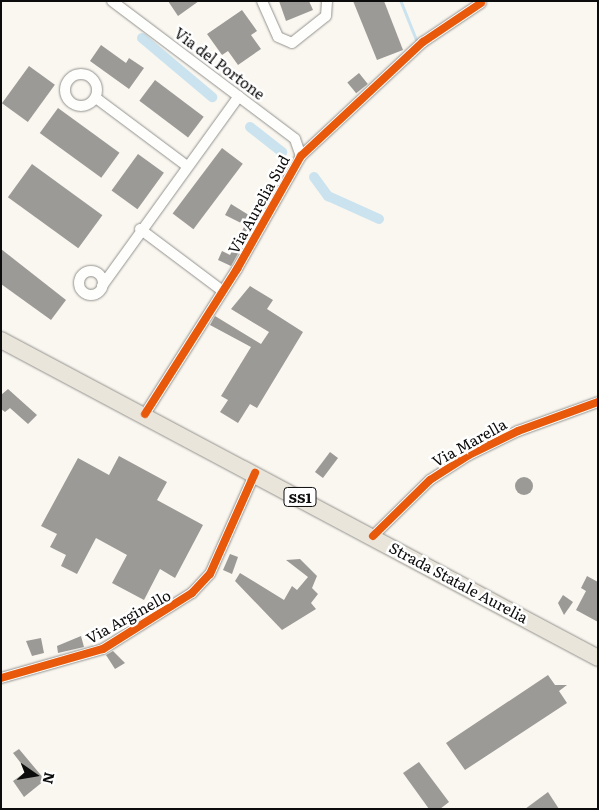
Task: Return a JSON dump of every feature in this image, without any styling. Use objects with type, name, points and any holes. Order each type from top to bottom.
[{"type":"main road","name":"Strada Statale Aurelia","points":[[1,340],[145,414],[598,658]]},
{"type":"street","name":"Via del Portone","points":[[112,1],[295,138],[301,156]]},
{"type":"street","points":[[262,1],[278,37],[292,43],[326,16],[327,1]]},
{"type":"street","name":"Via Aurelia Sud","points":[[145,414],[220,289],[237,269],[301,156],[423,42],[480,2]]},
{"type":"street","points":[[102,286],[140,229],[239,96]]},
{"type":"street","points":[[96,98],[187,166]]},
{"type":"street","points":[[140,229],[220,289]]},
{"type":"street","name":"Via Marella","points":[[373,536],[430,480],[469,455],[518,431],[598,402]]},
{"type":"street","name":"Via Arginello","points":[[1,678],[103,649],[192,594],[210,574],[255,473]]},
{"type":"building","points":[[168,1],[199,1],[178,16]]},
{"type":"building","points":[[279,1],[309,1],[313,10],[286,21]]},
{"type":"building","points":[[353,1],[384,1],[403,50],[377,60]]},
{"type":"building","points":[[242,10],[257,31],[251,35],[261,49],[238,65],[228,51],[222,55],[207,34]]},
{"type":"building","points":[[101,45],[126,63],[129,58],[144,68],[129,89],[90,61]]},
{"type":"building","points":[[29,66],[55,85],[28,122],[2,103]]},
{"type":"building","points":[[359,73],[368,84],[356,93],[347,82]]},
{"type":"building","points":[[155,80],[204,117],[188,137],[139,101]]},
{"type":"building","points":[[58,108],[119,153],[101,178],[40,133]]},
{"type":"building","points":[[222,148],[243,164],[193,229],[173,213]]},
{"type":"building","points":[[138,154],[164,173],[137,209],[112,190]]},
{"type":"building","points":[[32,164],[102,215],[78,248],[8,197]]},
{"type":"building","points":[[231,204],[257,220],[231,266],[218,260],[222,251],[230,255],[245,225],[225,215]]},
{"type":"building","points":[[1,249],[66,300],[51,320],[1,284]]},
{"type":"building","points":[[250,286],[273,300],[267,309],[303,332],[257,408],[250,404],[238,423],[220,412],[228,400],[221,396],[251,347],[210,325],[215,316],[261,344],[269,332],[231,309]]},
{"type":"building","points":[[8,389],[37,415],[28,424],[10,408],[5,412],[1,409],[1,395]]},
{"type":"building","points":[[330,452],[338,458],[323,478],[315,472]]},
{"type":"building","points":[[119,456],[167,482],[157,500],[203,525],[175,578],[160,569],[144,600],[112,583],[127,555],[96,538],[77,574],[61,566],[66,555],[50,547],[57,534],[41,526],[78,458],[109,475]]},
{"type":"building","points":[[524,477],[530,480],[533,486],[530,492],[524,495],[518,492],[515,486],[518,480]]},
{"type":"building","points":[[230,554],[238,557],[232,574],[223,570]]},
{"type":"building","points":[[300,559],[317,576],[312,588],[318,594],[311,603],[316,609],[282,630],[235,581],[240,573],[284,600],[292,586],[297,590],[308,577],[286,560]]},
{"type":"building","points":[[587,576],[598,582],[598,622],[576,610],[586,591],[581,588]]},
{"type":"building","points":[[563,595],[573,602],[564,615],[558,603]]},
{"type":"building","points":[[81,636],[84,647],[58,653],[57,646]]},
{"type":"building","points":[[41,638],[44,653],[32,656],[26,641]]},
{"type":"building","points":[[113,651],[125,663],[115,669],[106,655]]},
{"type":"building","points":[[548,675],[555,685],[567,685],[559,691],[567,703],[465,770],[446,743]]},
{"type":"building","points":[[19,749],[45,780],[24,797],[13,781],[27,771],[13,753]]},
{"type":"building","points":[[419,762],[449,802],[440,809],[429,809],[403,773]]},
{"type":"building","points":[[548,792],[559,809],[525,809]]},
{"type":"waterway","points":[[401,1],[417,41]]},
{"type":"waterway","points":[[142,38],[212,97]]},
{"type":"waterway","points":[[250,127],[282,152]]},
{"type":"waterway","points":[[314,177],[328,196],[379,219]]},
{"type":"cycle path","points":[[145,414],[237,269],[301,156],[423,42],[481,3]]},
{"type":"cycle path","points":[[373,536],[430,480],[469,455],[518,431],[598,402]]},
{"type":"cycle path","points":[[1,678],[103,649],[192,593],[210,574],[255,473]]}]
